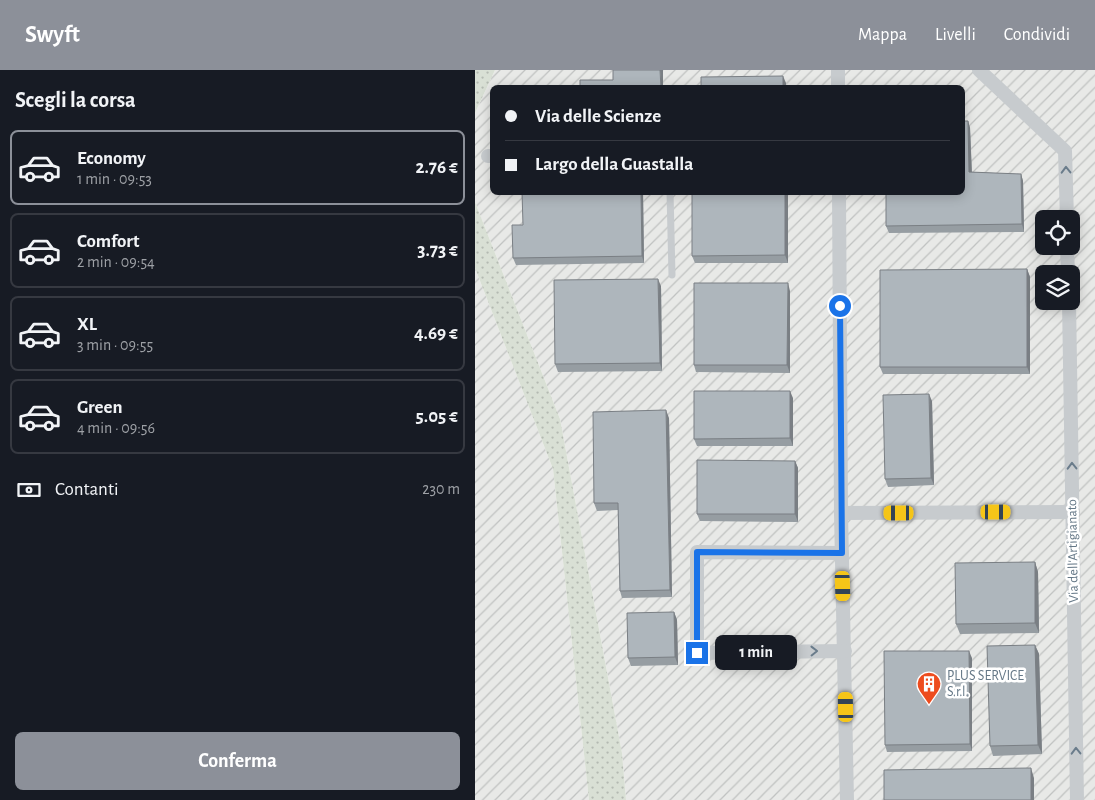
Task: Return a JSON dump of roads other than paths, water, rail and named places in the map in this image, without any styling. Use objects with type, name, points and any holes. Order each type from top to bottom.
[{"type":"street","points":[[838,70],[838,85]]},
{"type":"street","points":[[979,70],[1065,151],[1067,210]]},
{"type":"street","points":[[839,195],[841,513],[847,800]]},
{"type":"street","name":"Via dell'Artigianato","points":[[1069,310],[1077,800]]},
{"type":"street","points":[[841,513],[1073,512]]},
{"type":"street","points":[[842,553],[697,552],[697,653],[845,651]]},
{"type":"lane","points":[[670,195],[672,275]]},
{"type":"place","name":"PLUS SERVICE S.r.l.","points":[[929,705]]}]
